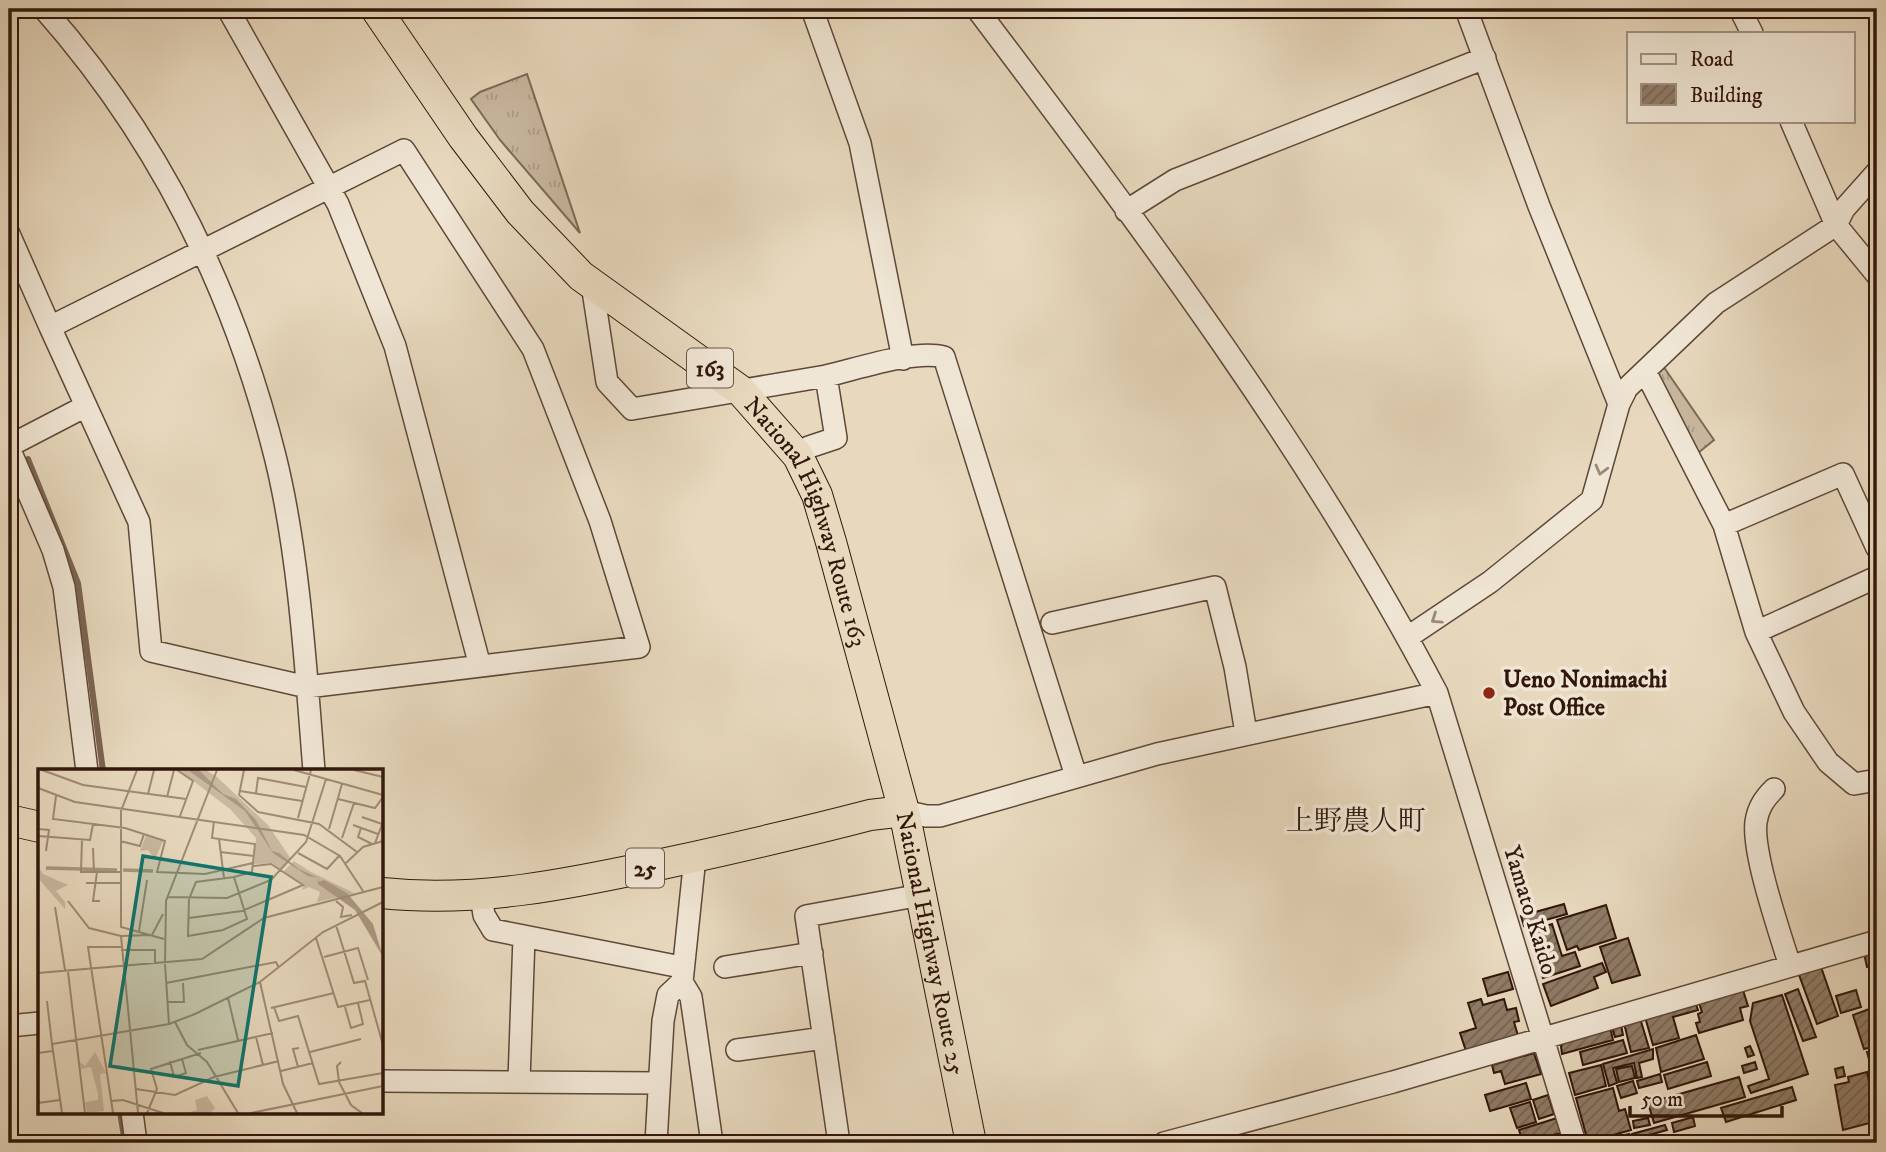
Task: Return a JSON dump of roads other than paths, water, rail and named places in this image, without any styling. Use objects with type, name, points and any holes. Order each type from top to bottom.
[{"type":"highway","name":"National Highway Route 163","points":[[376,9],[520,212],[592,284],[741,391],[799,456],[817,495],[831,542],[904,811]]},
{"type":"highway","name":"National Highway Route 25","points":[[383,893],[418,897],[481,896],[574,883],[870,815],[904,811],[971,1143]]},
{"type":"highway","points":[[9,820],[38,827]]},
{"type":"street","points":[[44,9],[135,125],[204,247],[235,323],[275,457],[307,687],[314,769]]},
{"type":"street","points":[[228,9],[338,204],[396,346],[480,666]]},
{"type":"street","points":[[812,9],[860,144],[904,359]]},
{"type":"street","name":"Yamato Kaido","points":[[977,9],[1215,332],[1312,476],[1408,637],[1437,693],[1575,1143]]},
{"type":"street","points":[[1466,9],[1539,206],[1619,404]]},
{"type":"street","points":[[1740,9],[1752,32]]},
{"type":"street","points":[[1126,211],[1175,180],[1485,58]]},
{"type":"street","points":[[1791,122],[1836,225],[1877,275]]},
{"type":"street","points":[[9,234],[50,327],[139,522],[151,651],[307,687],[639,647],[600,521],[533,349],[404,150],[204,247],[50,327]]},
{"type":"street","points":[[1408,637],[1490,582],[1592,500],[1619,404],[1627,388],[1716,303],[1836,225],[1844,209],[1877,172]]},
{"type":"street","points":[[592,284],[607,382],[632,409],[826,376],[904,359],[935,355],[944,357],[1076,776]]},
{"type":"street","points":[[1645,371],[1724,525],[1756,632],[1794,712],[1828,762],[1854,784],[1877,780]]},
{"type":"street","points":[[799,456],[809,447],[836,438],[826,376]]},
{"type":"street","points":[[86,406],[9,447],[54,550],[64,587],[87,769]]},
{"type":"street","points":[[1724,525],[1843,474],[1877,548]]},
{"type":"street","points":[[1756,632],[1877,577]]},
{"type":"street","points":[[1052,622],[1215,587],[1235,667],[1246,733]]},
{"type":"street","points":[[904,811],[926,817],[940,816],[1076,776],[1246,733],[1437,693]]},
{"type":"street","points":[[1774,789],[1761,802],[1755,824],[1765,878],[1790,966]]},
{"type":"street","points":[[656,1143],[658,1083],[668,995],[681,974],[695,857]]},
{"type":"street","points":[[839,1143],[806,916],[921,895]]},
{"type":"street","points":[[481,896],[484,915],[493,930],[681,974]]},
{"type":"street","points":[[519,1081],[524,937]]},
{"type":"street","points":[[1164,1143],[1393,1082],[1877,941]]},
{"type":"street","points":[[725,967],[812,953]]},
{"type":"street","points":[[681,974],[691,996],[712,1143]]},
{"type":"street","points":[[9,1026],[38,1023]]},
{"type":"street","points":[[737,1050],[824,1038]]},
{"type":"street","points":[[383,1081],[658,1083]]},
{"type":"street","points":[[132,1114],[136,1143]]},
{"type":"waterway","points":[[9,414],[13,425]]},
{"type":"waterway","points":[[28,459],[78,583],[103,769]]},
{"type":"waterway","points":[[120,1114],[125,1143]]},
{"type":"place","name":"Ueno Nonimachi Post Office","points":[[1489,693]]},
{"type":"district","name":"上野農人町","points":[[1356,820]]}]
